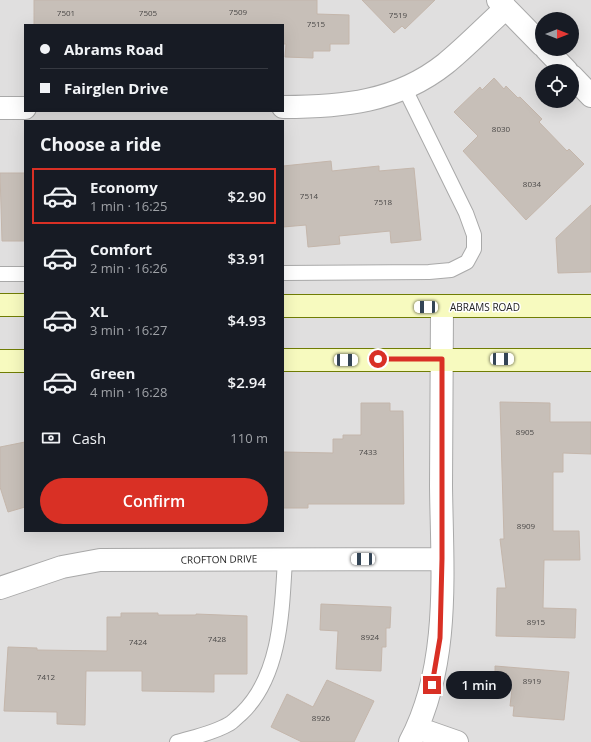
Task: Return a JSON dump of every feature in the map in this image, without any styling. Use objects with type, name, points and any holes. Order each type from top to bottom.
[{"type":"main road","points":[[0,305],[24,305]]},
{"type":"main road","name":"ABRAMS ROAD","points":[[284,306],[591,306]]},
{"type":"main road","points":[[284,360],[591,360]]},
{"type":"main road","points":[[0,361],[24,361]]},
{"type":"street","points":[[284,107],[348,105],[385,96],[405,88],[444,64],[502,4],[535,38]]},
{"type":"street","points":[[553,56],[560,64]]},
{"type":"street","points":[[579,83],[591,96]]},
{"type":"street","points":[[0,108],[24,108]]},
{"type":"street","points":[[442,307],[442,559],[440,638],[432,685],[414,735],[457,742]]},
{"type":"street","name":"CROFTON DRIVE","points":[[0,588],[62,567],[100,560],[442,559]]},
{"type":"lane","points":[[284,273],[429,272],[451,270],[468,262],[474,249],[474,235],[466,213],[405,88]]},
{"type":"lane","points":[[0,274],[24,274]]},
{"type":"lane","points":[[177,742],[198,737],[230,724],[252,702],[272,663],[282,600],[285,559]]},
{"type":"shaded area","points":[[0,0],[591,0],[591,742],[0,742]]},
{"type":"building","points":[[34,0],[317,0],[317,14],[349,15],[349,44],[330,44],[330,51],[313,51],[313,58],[285,57],[286,44],[284,44],[284,24],[34,24]]},
{"type":"building","points":[[362,0],[435,0],[405,29],[402,26],[394,33]]},
{"type":"building","points":[[494,78],[504,89],[506,86],[518,98],[520,97],[542,119],[539,122],[567,151],[569,149],[584,164],[526,220],[463,151],[478,136],[454,112],[480,87],[482,90]]},
{"type":"building","points":[[331,161],[332,171],[379,166],[379,171],[414,168],[421,240],[391,243],[390,231],[339,236],[340,244],[308,247],[306,225],[284,227],[284,166]]},
{"type":"building","points":[[0,173],[24,173],[24,241],[2,241]]},
{"type":"building","points":[[591,205],[591,272],[558,273],[556,238]]},
{"type":"building","points":[[500,402],[550,403],[550,422],[591,422],[591,454],[563,453],[563,472],[553,472],[553,531],[579,531],[580,560],[544,560],[543,608],[576,609],[575,638],[496,636],[497,588],[506,588],[500,539],[504,539]]},
{"type":"building","points":[[361,403],[390,403],[390,411],[403,411],[404,504],[308,504],[308,508],[284,508],[284,452],[333,453],[333,439],[343,439],[343,435],[361,435]]},
{"type":"building","points":[[24,442],[24,507],[8,512],[0,487],[0,447]]},
{"type":"building","points":[[321,604],[391,607],[390,628],[386,628],[386,647],[382,647],[381,671],[336,669],[338,631],[320,630]]},
{"type":"building","points":[[121,613],[247,616],[247,674],[214,674],[214,692],[142,691],[142,671],[86,671],[85,725],[57,724],[57,712],[4,711],[8,647],[37,648],[37,650],[107,651],[107,617],[121,617]]},
{"type":"building","points":[[495,666],[569,672],[564,720],[513,716],[514,706],[510,706],[512,689],[495,687]]},
{"type":"building","points":[[327,680],[374,701],[354,742],[302,742],[271,727],[287,694],[313,707]]},
{"type":"route","points":[[378,359],[442,359],[442,559],[440,638],[432,685]]}]
